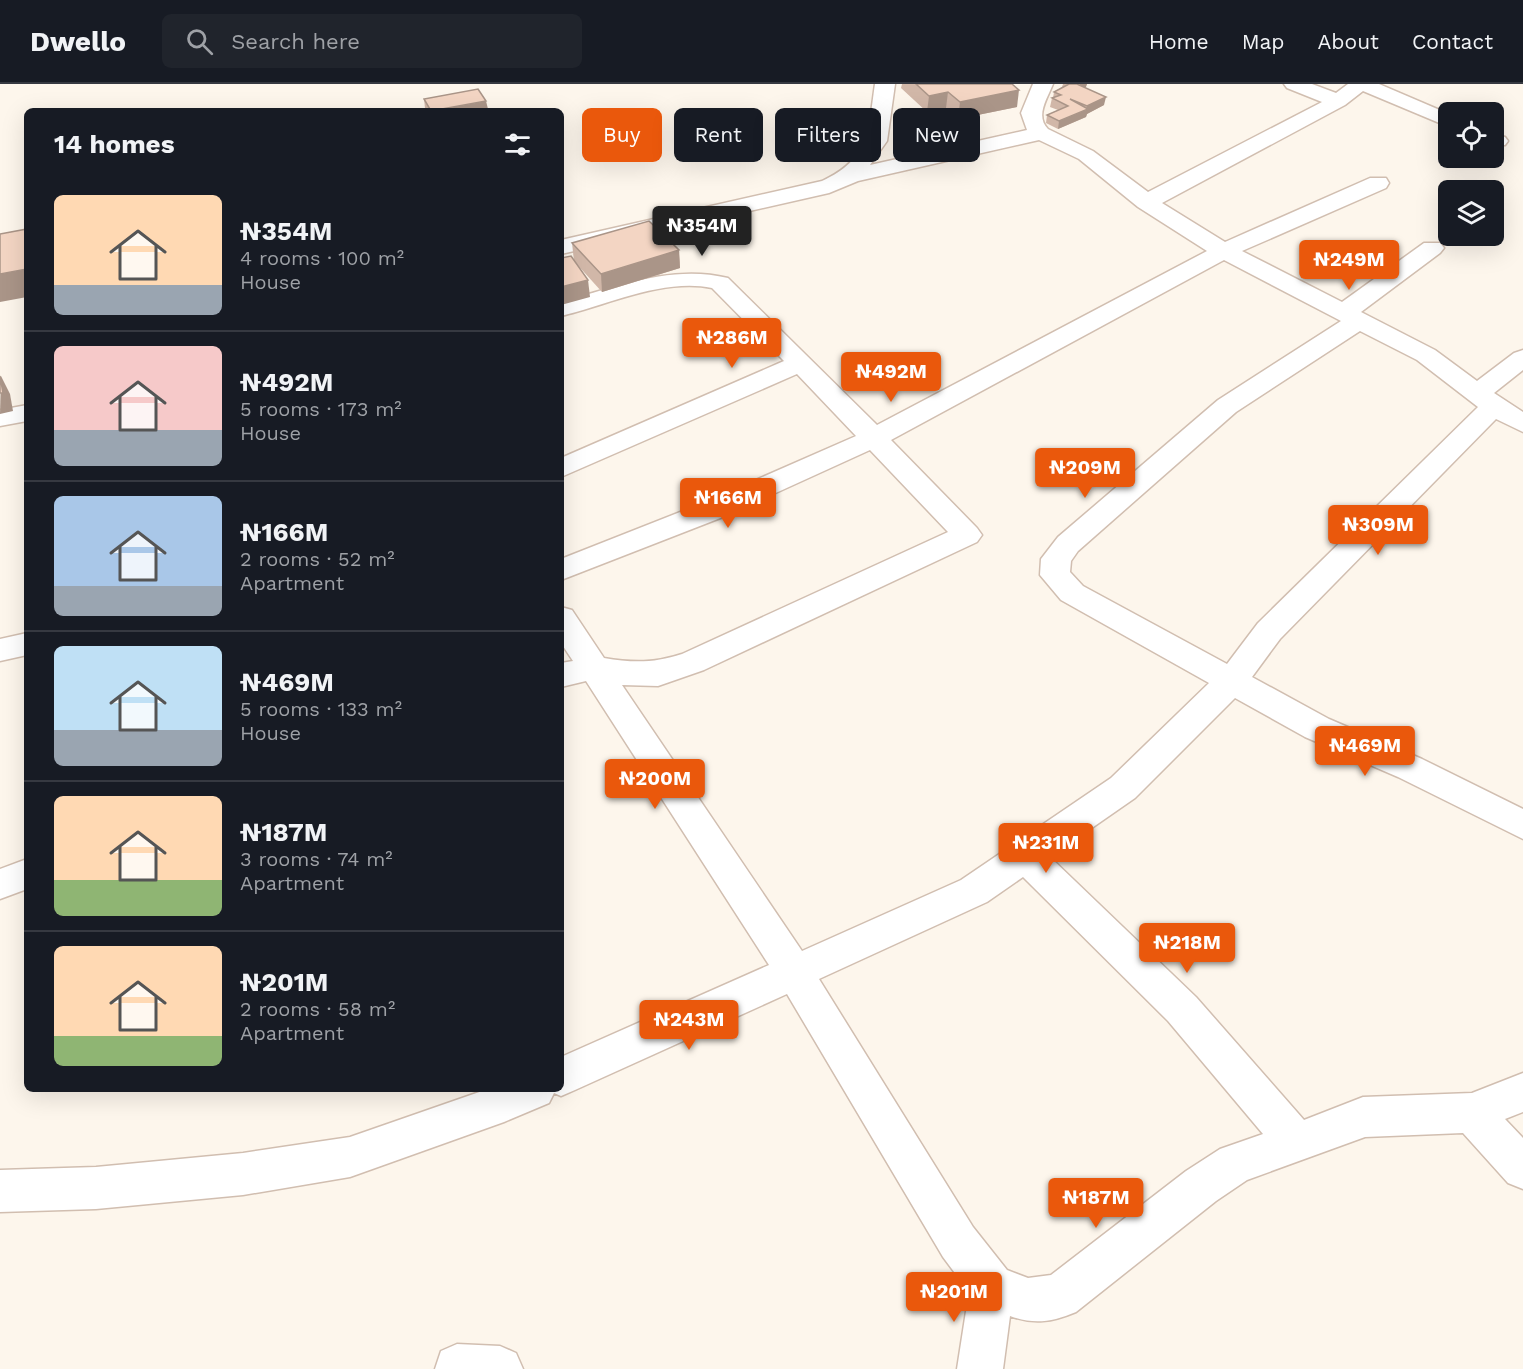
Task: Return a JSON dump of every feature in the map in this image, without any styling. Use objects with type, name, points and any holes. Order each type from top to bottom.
[{"type":"street","points":[[851,176],[876,141],[885,84]]},
{"type":"street","points":[[1043,84],[1031,113],[1033,125],[1041,133],[1086,155],[1146,202],[1224,251],[1426,354],[1486,400],[1523,424]]},
{"type":"street","points":[[1294,84],[1338,101]]},
{"type":"street","points":[[1146,202],[1338,101],[1361,84],[1438,116]]},
{"type":"street","points":[[564,246],[829,186],[851,176],[1041,133]]},
{"type":"street","points":[[564,569],[713,510],[874,438],[1224,251],[1378,183]]},
{"type":"street","points":[[1432,248],[1352,316],[1227,406],[1068,544],[1056,559],[1055,575],[1072,592],[1317,728],[1410,768],[1523,825]]},
{"type":"street","points":[[564,308],[682,279],[706,278],[720,283],[801,363],[967,535],[693,662],[658,674],[576,671]]},
{"type":"street","points":[[564,1076],[974,891],[1123,788],[1232,681],[1269,631],[1523,358]]},
{"type":"street","points":[[564,467],[801,363]]},
{"type":"street","points":[[0,418],[24,414]]},
{"type":"street","points":[[564,629],[576,671],[795,973],[958,1242],[992,1286],[1028,1300],[1060,1296],[1201,1186],[1235,1164],[1329,1132],[1363,1117],[1472,1113],[1523,1092]]},
{"type":"street","points":[[0,650],[24,645]]},
{"type":"street","points":[[1025,856],[1182,1009],[1296,1142]]},
{"type":"street","points":[[0,884],[24,875]]},
{"type":"street","points":[[0,1191],[96,1188],[243,1174],[350,1157],[527,1092]]},
{"type":"street","points":[[1472,1113],[1523,1168]]},
{"type":"street","points":[[980,1369],[992,1286]]},
{"type":"building","points":[[916,84],[1012,84],[1019,90],[960,102],[948,92],[929,96]]},
{"type":"building","points":[[1069,84],[1077,84],[1106,97],[1087,106],[1070,99],[1088,109],[1059,121],[1047,115],[1068,106],[1052,98],[1061,95],[1054,92]]},
{"type":"building","points":[[478,89],[486,101],[448,108],[429,108],[424,99]]},
{"type":"building","points":[[649,221],[679,250],[601,274],[572,243]]},
{"type":"building","points":[[24,230],[24,270],[0,274],[0,234]]},
{"type":"building","points":[[571,256],[588,280],[564,286],[564,257]]},
{"type":"building","points":[[0,376],[3,393],[0,393]]}]
